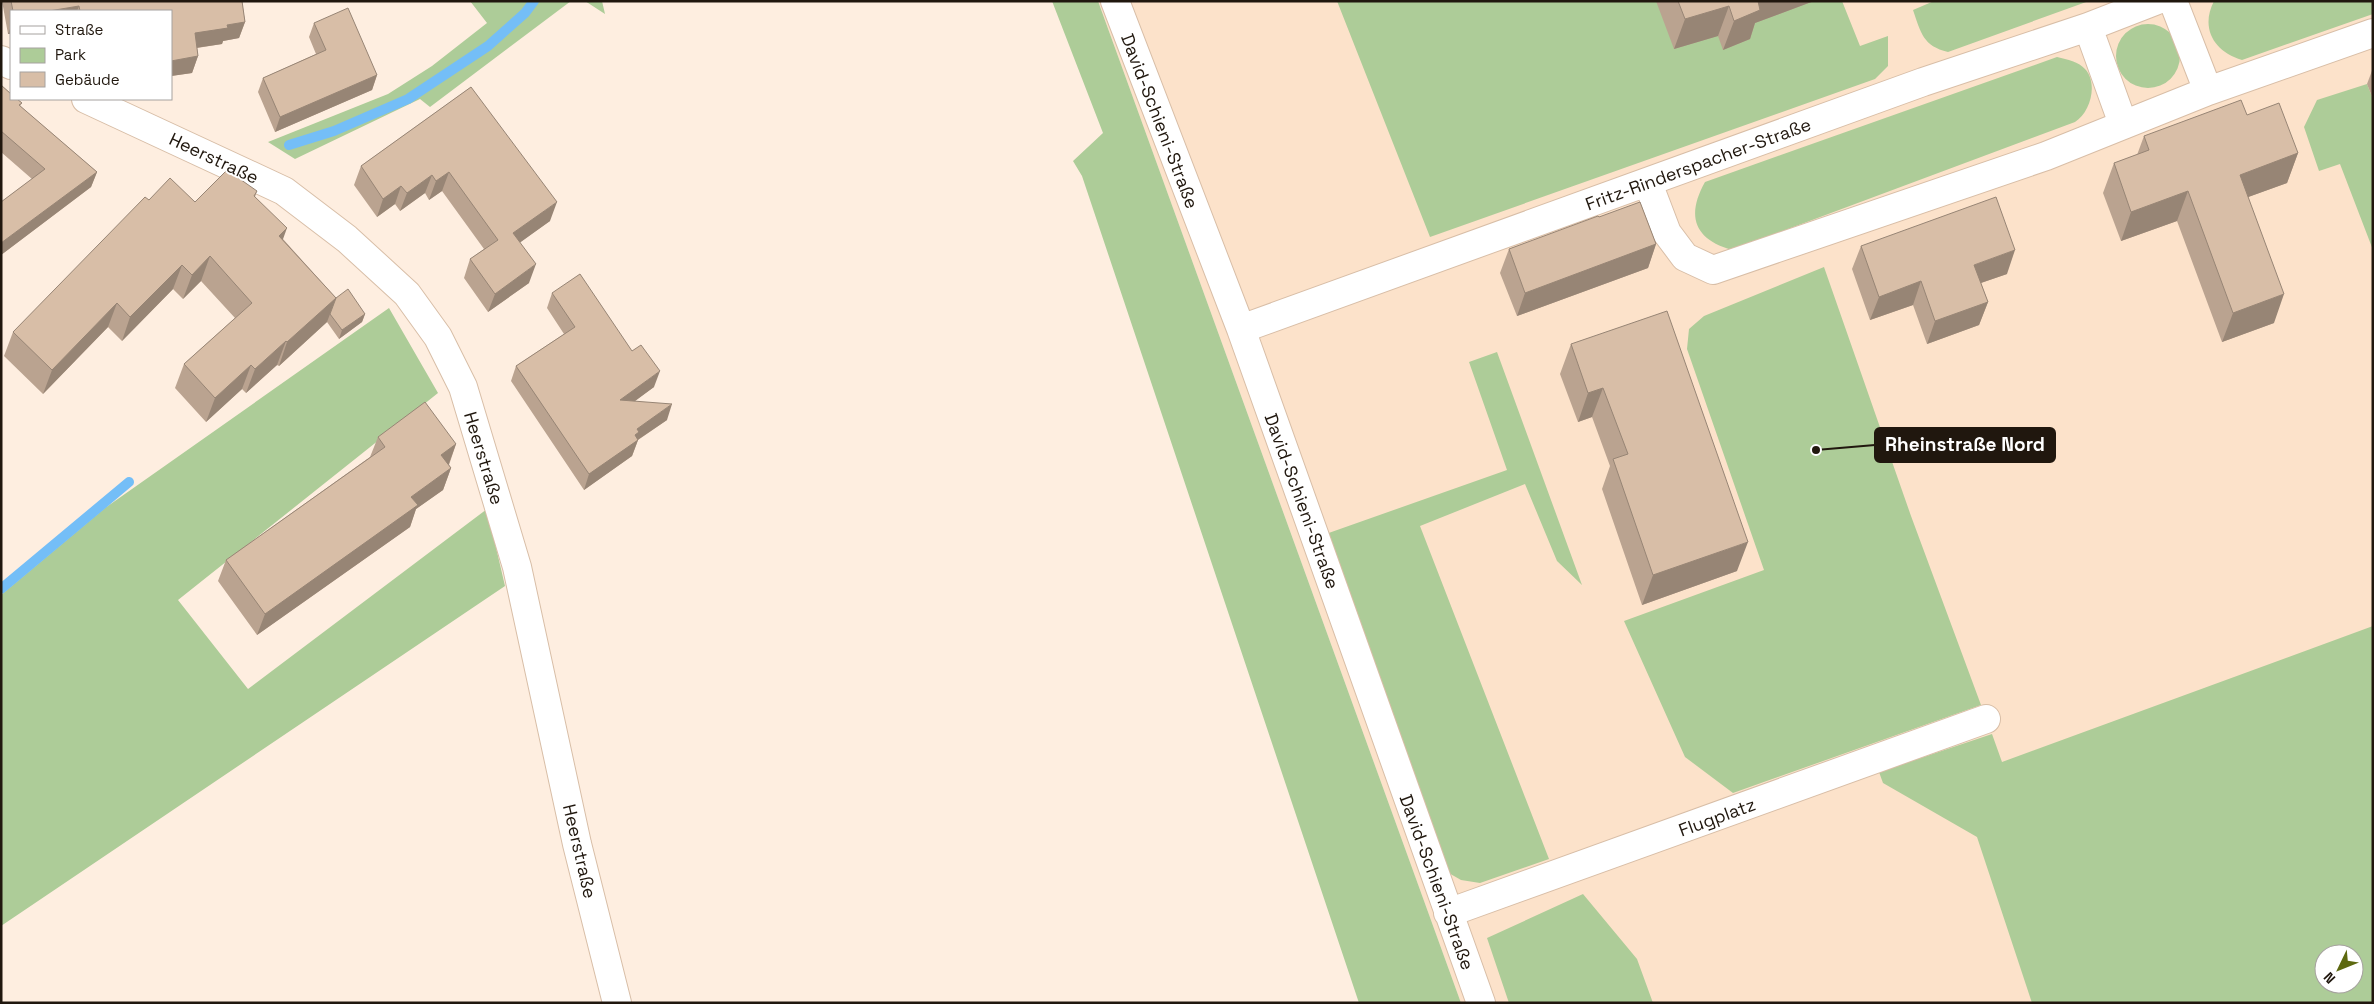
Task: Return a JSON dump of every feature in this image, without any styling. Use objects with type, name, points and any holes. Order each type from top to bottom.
[{"type":"street","name":"David-Schieni-Straße","points":[[1114,1],[1241,329],[1481,1003]]},
{"type":"street","name":"Fritz-Rinderspacher-Straße","points":[[1241,329],[1923,82],[2088,27],[2155,1]]},
{"type":"street","points":[[2173,1],[2208,91]]},
{"type":"street","points":[[2088,27],[2122,124]]},
{"type":"street","points":[[1648,183],[1667,233],[1685,257],[1713,270],[2046,156],[2208,91],[2373,33]]},
{"type":"street","name":"Heerstraße","points":[[88,100],[284,191],[347,239],[407,294],[438,337],[463,387],[517,567],[577,844],[617,1003]]},
{"type":"street","name":"Flugplatz","points":[[1448,913],[1986,719]]},
{"type":"shaded area","points":[[1098,1],[2373,1],[2373,1003],[1461,1003]]},
{"type":"green space","points":[[470,1],[571,1],[430,107],[420,99],[295,159],[268,142],[388,94],[432,66],[487,23]]},
{"type":"green space","points":[[585,1],[602,1],[605,14]]},
{"type":"green space","points":[[1052,1],[1098,1],[1461,1003],[1359,1003],[1082,176],[1073,161],[1103,133]]},
{"type":"green space","points":[[1337,1],[1842,1],[1860,46],[1888,36],[1888,66],[1875,79],[1430,237]]},
{"type":"green space","points":[[1934,1],[2089,1],[1948,52],[1928,42],[1921,32],[1913,10]]},
{"type":"green space","points":[[2214,1],[2373,1],[2373,14],[2242,60],[2224,51],[2212,38],[2209,20]]},
{"type":"green space","points":[[2148,24],[2160,26],[2171,33],[2178,44],[2180,56],[2178,68],[2171,79],[2160,86],[2148,88],[2136,86],[2125,79],[2118,68],[2116,56],[2118,44],[2125,33],[2136,26]]},
{"type":"green space","points":[[2057,57],[2080,65],[2090,76],[2091,98],[2085,112],[2075,122],[1732,250],[1709,240],[1697,225],[1695,216],[1696,205],[1705,182]]},
{"type":"green space","points":[[2367,84],[2373,99],[2373,250],[2340,164],[2319,171],[2304,127],[2317,100]]},
{"type":"green space","points":[[1824,267],[1911,516],[1981,705],[1733,793],[1685,757],[1624,621],[1764,570],[1687,349],[1689,329],[1704,316]]},
{"type":"green space","points":[[389,308],[438,393],[178,600],[248,689],[487,509],[505,586],[1,926],[1,595],[105,508]]},
{"type":"green space","points":[[1497,352],[1582,585],[1557,561],[1525,484],[1420,526],[1549,859],[1480,883],[1461,880],[1447,872],[1323,535],[1507,470],[1469,362]]},
{"type":"green space","points":[[2373,626],[2373,1003],[2032,1003],[1977,837],[1883,783],[1879,772],[1992,734],[2002,762]]},
{"type":"green space","points":[[1583,894],[1637,959],[1653,1003],[1509,1003],[1487,938]]},
{"type":"building","points":[[11,1],[242,1],[245,22],[227,25],[228,28],[195,33],[198,56],[172,61],[172,10],[80,10],[79,6],[55,10],[13,10]]},
{"type":"building","points":[[1678,1],[1758,1],[1760,10],[1734,21],[1729,6],[1685,19]]},
{"type":"building","points":[[348,8],[377,75],[280,117],[263,78],[326,50],[314,23]]},
{"type":"building","points":[[1,85],[10,93],[10,100],[18,100],[22,103],[19,105],[97,172],[1,243],[1,202],[45,169],[1,131]]},
{"type":"building","points":[[471,87],[557,202],[513,233],[536,264],[495,294],[470,259],[498,240],[449,172],[436,181],[432,175],[407,193],[401,186],[383,199],[361,166]]},
{"type":"building","points":[[2241,100],[2247,115],[2279,103],[2298,153],[2240,175],[2284,294],[2233,313],[2188,191],[2131,212],[2114,163],[2149,150],[2144,136]]},
{"type":"building","points":[[227,170],[257,191],[254,196],[287,228],[279,236],[336,298],[255,369],[251,365],[215,398],[184,364],[252,303],[210,256],[192,275],[182,265],[130,317],[117,303],[52,370],[13,332],[145,197],[149,200],[170,178],[195,202]]},
{"type":"building","points":[[1996,197],[2015,250],[1974,265],[1988,302],[1935,321],[1921,281],[1879,297],[1861,246]]},
{"type":"building","points":[[1640,202],[1656,244],[1525,293],[1509,249]]},
{"type":"building","points":[[580,274],[632,351],[641,345],[660,371],[620,400],[672,404],[637,429],[639,432],[635,435],[638,440],[589,474],[516,366],[575,327],[552,293]]},
{"type":"building","points":[[348,289],[365,314],[342,330],[330,314],[336,298]]},
{"type":"building","points":[[1667,311],[1748,542],[1653,575],[1613,459],[1628,454],[1603,388],[1588,393],[1571,344]]},
{"type":"building","points":[[425,402],[456,444],[441,455],[451,468],[411,497],[418,505],[265,614],[226,560],[385,447],[378,437]]},
{"type":"waterway","points":[[289,145],[334,131],[408,99],[488,46],[525,13],[534,1]]},
{"type":"waterway","points":[[1,589],[129,482]]},
{"type":"place","name":"Rheinstraße Nord","points":[[1816,450]]}]
